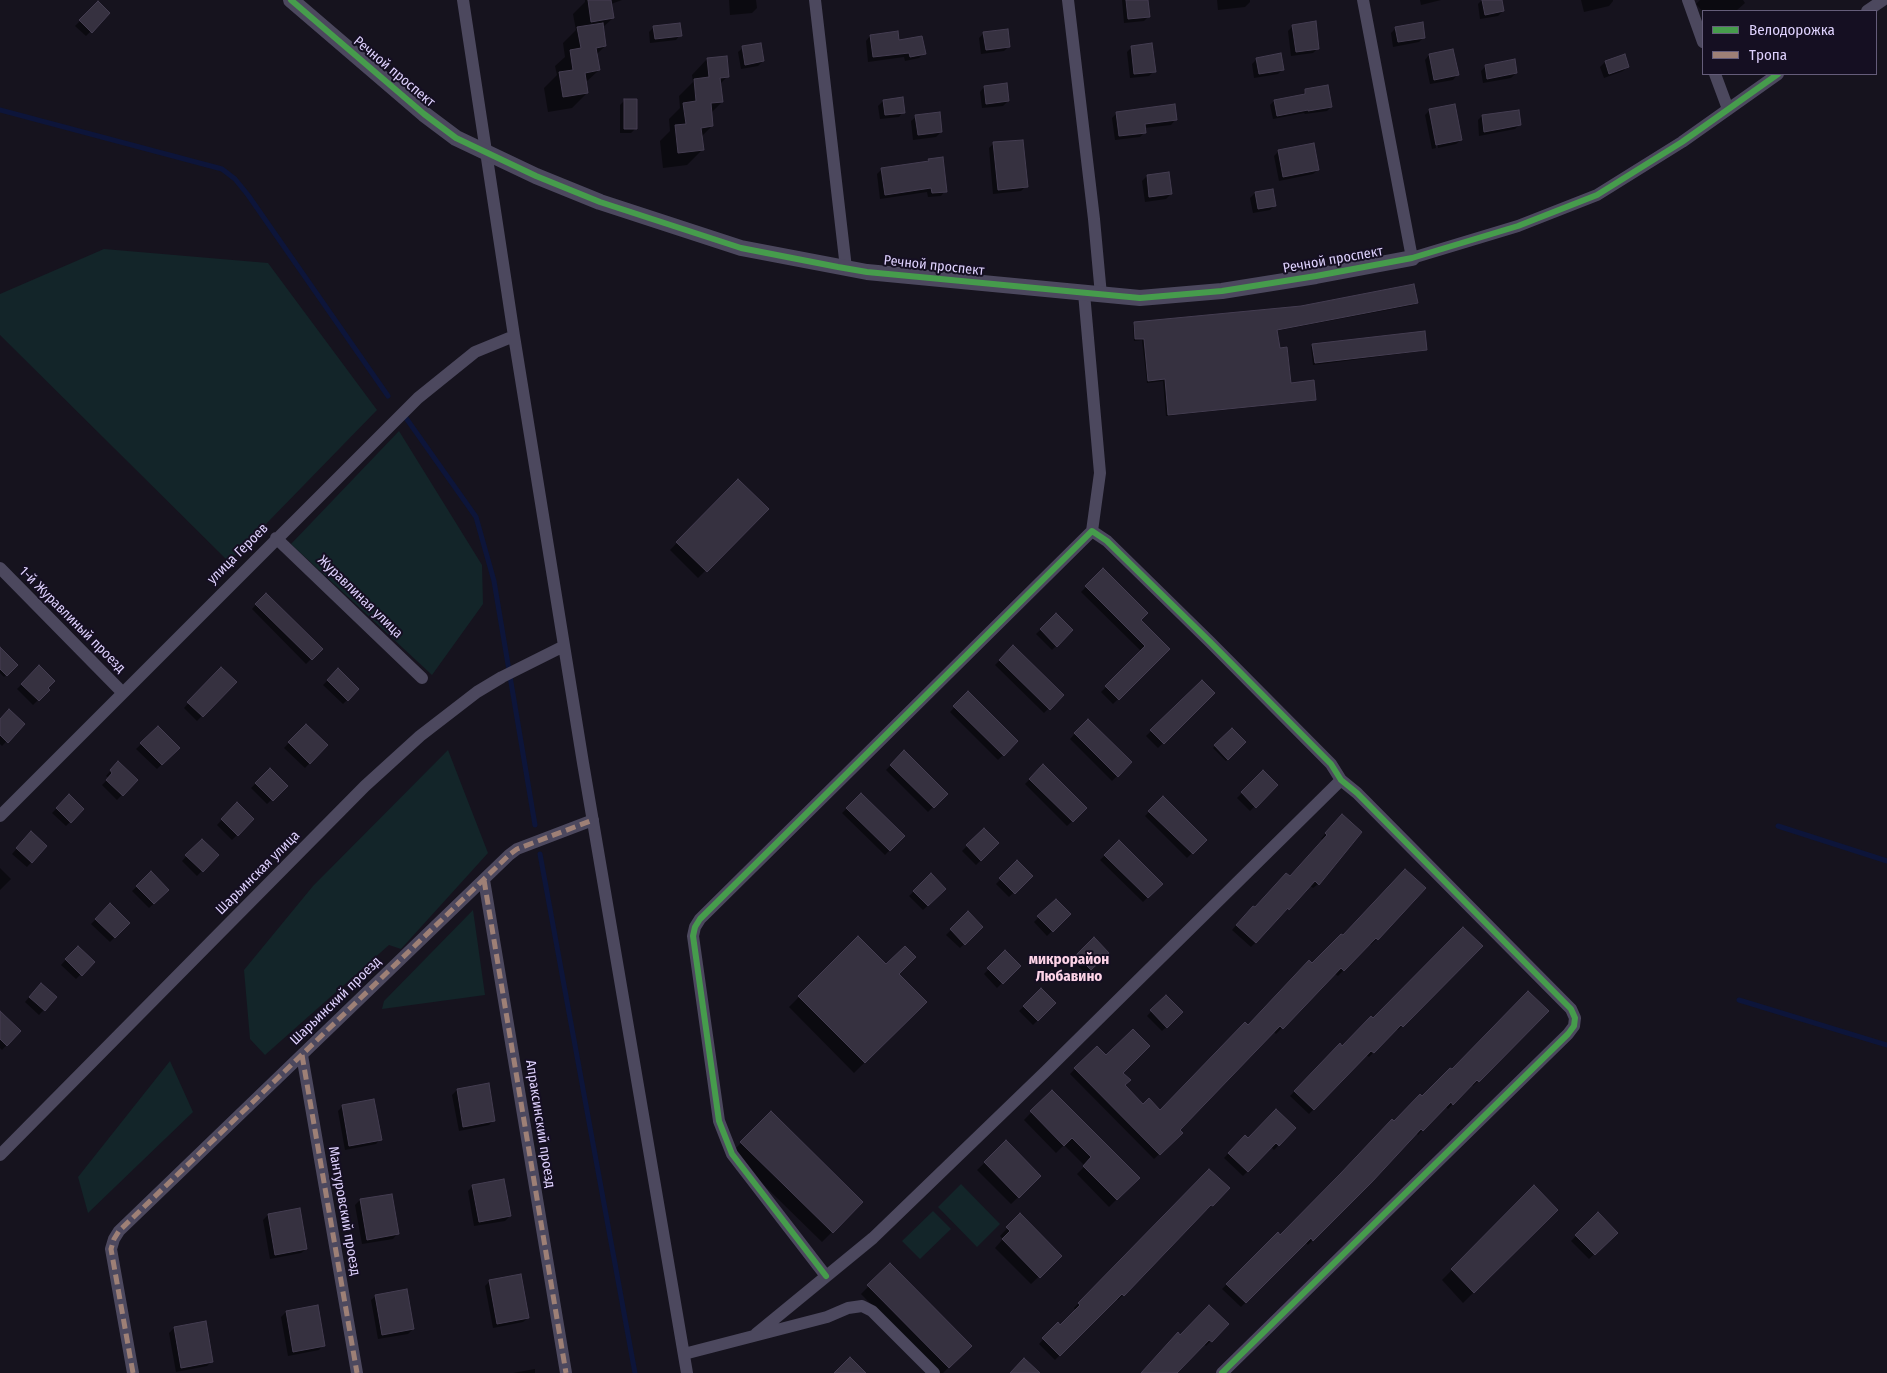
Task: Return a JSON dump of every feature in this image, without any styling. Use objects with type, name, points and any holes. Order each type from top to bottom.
[{"type":"street","name":"Речной проспект","points":[[291,0],[424,114],[456,138],[486,154],[600,202],[732,245],[846,268],[897,275],[1140,298],[1222,291],[1412,258],[1518,226],[1597,195],[1682,142],[1777,75]]},
{"type":"street","points":[[463,0],[514,336],[564,646],[687,1373]]},
{"type":"street","points":[[815,0],[846,268]]},
{"type":"street","points":[[1068,0],[1101,295]]},
{"type":"street","points":[[1364,0],[1412,258]]},
{"type":"street","points":[[1688,0],[1702,39]]},
{"type":"street","points":[[1868,10],[1882,0]]},
{"type":"street","points":[[1715,75],[1728,110]]},
{"type":"street","points":[[826,1276],[732,1154],[719,1121],[694,936],[695,927],[700,919],[1092,531],[1100,474],[1084,293]]},
{"type":"street","name":"улица Героев","points":[[0,816],[418,398],[475,352],[514,336]]},
{"type":"street","points":[[1092,531],[1107,541],[1331,764],[1341,780],[1357,793],[1571,1009],[1575,1018],[1574,1026],[1568,1034],[1222,1373]]},
{"type":"street","name":"Журавлиная улица","points":[[276,538],[422,678]]},
{"type":"street","name":"1-й Журавлиный проезд","points":[[0,568],[122,692]]},
{"type":"street","name":"Шарьинская улица","points":[[0,1154],[365,786],[420,736],[477,692],[502,677],[564,646]]},
{"type":"street","points":[[756,1334],[873,1238],[1045,1072],[1341,780]]},
{"type":"street","name":"Шарьинский проезд","points":[[133,1373],[112,1249],[119,1231],[517,849],[593,820]]},
{"type":"street","name":"Апраксинский проезд","points":[[484,880],[566,1373]]},
{"type":"street","name":"Мантуровский проезд","points":[[302,1055],[357,1373]]},
{"type":"street","points":[[684,1354],[827,1317],[848,1308],[862,1306],[872,1310],[934,1373]]},
{"type":"shaded area","points":[[104,249],[268,263],[377,410],[229,562],[0,335],[0,294]]},
{"type":"shaded area","points":[[399,431],[482,565],[483,604],[432,675],[291,544]]},
{"type":"shaded area","points":[[448,750],[488,853],[401,949],[389,945],[265,1055],[250,1039],[244,970],[313,886]]},
{"type":"shaded area","points":[[473,910],[485,995],[382,1009],[384,1001]]},
{"type":"shaded area","points":[[170,1061],[193,1112],[88,1213],[78,1177]]},
{"type":"shaded area","points":[[961,1184],[1000,1224],[977,1247],[938,1207]]},
{"type":"shaded area","points":[[933,1211],[951,1229],[920,1259],[902,1241]]},
{"type":"building","points":[[588,0],[611,0],[614,18],[591,22]]},
{"type":"building","points":[[1126,0],[1148,0],[1150,17],[1128,19]]},
{"type":"building","points":[[1482,0],[1502,0],[1504,11],[1485,15]]},
{"type":"building","points":[[98,1],[110,13],[92,33],[79,20]]},
{"type":"building","points":[[1316,21],[1319,49],[1296,52],[1292,25]]},
{"type":"building","points":[[1423,22],[1425,38],[1398,42],[1395,27]]},
{"type":"building","points":[[603,23],[606,46],[596,48],[600,70],[585,73],[588,93],[563,97],[559,72],[573,70],[570,50],[581,48],[577,27]]},
{"type":"building","points":[[680,23],[682,36],[655,39],[653,26]]},
{"type":"building","points":[[1008,29],[1010,47],[986,50],[983,32]]},
{"type":"building","points":[[898,31],[899,40],[922,36],[926,54],[910,57],[909,53],[873,57],[870,35]]},
{"type":"building","points":[[761,43],[764,61],[745,65],[742,46]]},
{"type":"building","points":[[1152,43],[1156,72],[1134,74],[1131,46]]},
{"type":"building","points":[[1453,49],[1459,75],[1434,80],[1429,54]]},
{"type":"building","points":[[1281,53],[1284,70],[1259,74],[1256,58]]},
{"type":"building","points":[[1625,54],[1629,67],[1609,74],[1605,61]]},
{"type":"building","points":[[727,56],[729,77],[720,78],[723,102],[711,103],[713,126],[701,128],[704,150],[678,153],[675,125],[686,124],[683,103],[696,101],[694,79],[709,77],[707,58]]},
{"type":"building","points":[[1515,59],[1517,73],[1487,79],[1485,65]]},
{"type":"building","points":[[1007,83],[1009,101],[986,104],[984,86]]},
{"type":"building","points":[[1328,85],[1332,107],[1277,116],[1274,100],[1305,94],[1305,89]]},
{"type":"building","points":[[903,97],[905,113],[885,115],[883,100]]},
{"type":"building","points":[[624,99],[637,99],[637,129],[624,129]]},
{"type":"building","points":[[1175,104],[1177,120],[1145,124],[1146,133],[1119,136],[1116,112]]},
{"type":"building","points":[[1455,104],[1462,140],[1436,145],[1429,109]]},
{"type":"building","points":[[1519,110],[1521,125],[1484,132],[1482,115]]},
{"type":"building","points":[[940,112],[942,132],[918,135],[915,115]]},
{"type":"building","points":[[1023,140],[1028,187],[998,190],[993,142]]},
{"type":"building","points":[[1314,143],[1319,170],[1283,177],[1278,150]]},
{"type":"building","points":[[943,157],[947,192],[932,193],[931,188],[885,195],[881,168]]},
{"type":"building","points":[[1169,172],[1172,194],[1149,197],[1147,175]]},
{"type":"building","points":[[1273,189],[1276,206],[1258,209],[1255,192]]},
{"type":"building","points":[[1414,284],[1418,303],[1277,330],[1280,348],[1287,347],[1291,383],[1314,380],[1316,400],[1168,415],[1165,379],[1148,381],[1144,339],[1135,339],[1134,322],[1301,306]]},
{"type":"building","points":[[1425,331],[1427,350],[1315,363],[1312,344]]},
{"type":"building","points":[[738,479],[769,509],[707,572],[676,542]]},
{"type":"building","points":[[1103,568],[1148,613],[1141,620],[1170,649],[1119,700],[1105,686],[1145,646],[1085,586]]},
{"type":"building","points":[[266,593],[323,649],[312,660],[255,604]]},
{"type":"building","points":[[1056,613],[1073,630],[1057,647],[1040,629]]},
{"type":"building","points":[[1013,645],[1064,695],[1050,710],[999,660]]},
{"type":"building","points":[[0,647],[18,665],[7,676],[0,669]]},
{"type":"building","points":[[39,665],[55,681],[48,688],[50,690],[39,701],[21,684]]},
{"type":"building","points":[[221,667],[237,682],[203,717],[187,702]]},
{"type":"building","points":[[338,668],[359,689],[348,701],[327,680]]},
{"type":"building","points":[[1202,680],[1215,693],[1164,744],[1150,730]]},
{"type":"building","points":[[968,691],[1018,741],[1004,756],[953,706]]},
{"type":"building","points":[[9,709],[25,724],[8,743],[0,735],[0,719]]},
{"type":"building","points":[[1088,719],[1132,762],[1118,777],[1074,733]]},
{"type":"building","points":[[306,724],[328,745],[310,764],[288,742]]},
{"type":"building","points":[[158,726],[180,748],[162,765],[140,743]]},
{"type":"building","points":[[1232,728],[1246,742],[1228,760],[1214,745]]},
{"type":"building","points":[[904,750],[948,794],[934,808],[890,765]]},
{"type":"building","points":[[118,761],[138,780],[123,796],[106,780],[112,773],[110,770]]},
{"type":"building","points":[[1043,764],[1087,808],[1073,822],[1029,779]]},
{"type":"building","points":[[270,768],[288,786],[273,801],[255,783]]},
{"type":"building","points":[[1263,770],[1278,785],[1256,808],[1241,792]]},
{"type":"building","points":[[861,793],[905,836],[890,851],[846,808]]},
{"type":"building","points":[[69,794],[84,809],[71,823],[56,808]]},
{"type":"building","points":[[1163,796],[1207,840],[1193,854],[1148,811]]},
{"type":"building","points":[[237,802],[254,819],[238,836],[221,819]]},
{"type":"building","points":[[1342,814],[1362,832],[1319,885],[1315,881],[1256,943],[1236,925],[1286,873],[1290,876],[1327,835],[1325,833]]},
{"type":"building","points":[[984,828],[999,843],[981,861],[966,845]]},
{"type":"building","points":[[31,831],[47,846],[32,863],[16,848]]},
{"type":"building","points":[[202,839],[219,855],[203,872],[185,855]]},
{"type":"building","points":[[1119,840],[1163,884],[1148,898],[1104,855]]},
{"type":"building","points":[[1017,860],[1033,876],[1015,894],[999,878]]},
{"type":"building","points":[[1405,869],[1426,888],[1378,940],[1376,938],[1344,971],[1341,968],[1283,1029],[1280,1026],[1180,1130],[1183,1133],[1160,1155],[1074,1068],[1097,1046],[1106,1055],[1133,1029],[1150,1046],[1123,1073],[1131,1080],[1125,1085],[1143,1104],[1149,1098],[1160,1110],[1245,1022],[1248,1025],[1309,960],[1312,963],[1341,934],[1343,935]]},
{"type":"building","points":[[151,871],[169,890],[154,904],[136,886]]},
{"type":"building","points":[[931,873],[946,889],[928,906],[913,891]]},
{"type":"building","points":[[1056,899],[1071,914],[1053,932],[1037,916]]},
{"type":"building","points":[[110,903],[130,923],[115,938],[95,919]]},
{"type":"building","points":[[968,911],[983,927],[965,945],[950,929]]},
{"type":"building","points":[[1463,927],[1483,946],[1403,1027],[1401,1025],[1374,1053],[1371,1051],[1314,1110],[1294,1091],[1340,1043],[1342,1046],[1371,1016],[1373,1018]]},
{"type":"building","points":[[858,936],[886,964],[905,946],[916,957],[899,974],[927,1002],[865,1063],[798,996]]},
{"type":"building","points":[[1094,937],[1109,953],[1091,970],[1076,955]]},
{"type":"building","points":[[78,946],[95,962],[82,976],[65,959]]},
{"type":"building","points":[[1005,950],[1021,966],[1003,984],[987,968]]},
{"type":"building","points":[[41,983],[57,997],[45,1011],[29,997]]},
{"type":"building","points":[[1041,988],[1056,1003],[1038,1021],[1023,1006]]},
{"type":"building","points":[[1528,991],[1549,1011],[1479,1082],[1477,1080],[1453,1105],[1451,1102],[1423,1131],[1421,1129],[1372,1182],[1313,1241],[1311,1238],[1246,1303],[1226,1284],[1278,1232],[1280,1235],[1392,1119],[1394,1121],[1420,1094],[1422,1096],[1450,1068],[1452,1069]]},
{"type":"building","points":[[1166,995],[1183,1012],[1167,1028],[1150,1010]]},
{"type":"building","points":[[0,1011],[21,1031],[7,1046],[0,1039]]},
{"type":"building","points":[[489,1083],[495,1121],[463,1127],[457,1089]]},
{"type":"building","points":[[1052,1090],[1140,1178],[1117,1200],[1083,1166],[1091,1157],[1072,1138],[1064,1146],[1030,1111]]},
{"type":"building","points":[[374,1099],[382,1140],[349,1146],[342,1105]]},
{"type":"building","points":[[1276,1109],[1296,1128],[1279,1146],[1276,1143],[1248,1172],[1228,1153],[1245,1135],[1248,1138]]},
{"type":"building","points":[[771,1111],[863,1202],[833,1233],[740,1142]]},
{"type":"building","points":[[1006,1140],[1041,1176],[1019,1198],[984,1162]]},
{"type":"building","points":[[1209,1169],[1230,1188],[1213,1206],[1211,1205],[1124,1296],[1122,1294],[1060,1356],[1042,1338],[1058,1322],[1060,1325],[1080,1305],[1078,1303]]},
{"type":"building","points":[[504,1179],[511,1216],[479,1222],[472,1185]]},
{"type":"building","points":[[1534,1185],[1558,1210],[1474,1293],[1451,1269]]},
{"type":"building","points":[[392,1194],[399,1234],[367,1240],[360,1199]]},
{"type":"building","points":[[300,1208],[307,1249],[275,1255],[268,1214]]},
{"type":"building","points":[[1598,1212],[1618,1233],[1595,1255],[1575,1235]]},
{"type":"building","points":[[1020,1213],[1062,1256],[1040,1278],[1002,1239],[1010,1231],[1006,1227]]},
{"type":"building","points":[[890,1263],[972,1346],[949,1368],[867,1285]]},
{"type":"building","points":[[521,1274],[529,1318],[497,1324],[489,1280]]},
{"type":"building","points":[[407,1289],[414,1329],[382,1335],[375,1295]]},
{"type":"building","points":[[318,1305],[325,1346],[293,1352],[286,1311]]},
{"type":"building","points":[[1209,1305],[1229,1324],[1212,1342],[1209,1340],[1177,1373],[1141,1373],[1178,1332],[1180,1335]]},
{"type":"building","points":[[206,1321],[213,1362],[181,1368],[174,1327]]},
{"type":"building","points":[[850,1357],[866,1373],[834,1373]]},
{"type":"building","points":[[1024,1358],[1040,1373],[1010,1373]]},
{"type":"waterway","points":[[0,110],[222,169],[235,179],[248,195],[388,396]]},
{"type":"waterway","points":[[406,418],[476,517],[494,581],[535,825]]},
{"type":"waterway","points":[[1778,826],[1887,861]]},
{"type":"waterway","points":[[540,854],[635,1373]]},
{"type":"waterway","points":[[1739,1000],[1887,1045]]},
{"type":"marked path","points":[[133,1373],[111,1249],[119,1231],[509,855],[517,849],[593,820]]},
{"type":"marked path","points":[[484,880],[566,1373]]},
{"type":"marked path","points":[[302,1055],[357,1373]]},
{"type":"cycle path","points":[[291,0],[424,114],[456,138],[536,176],[600,202],[741,248],[838,267],[867,272],[1140,298],[1222,291],[1412,258],[1518,226],[1597,195],[1682,142],[1777,75]]},
{"type":"cycle path","points":[[826,1276],[732,1154],[719,1121],[693,936],[695,927],[700,919],[1092,531],[1107,541],[1331,764],[1341,780],[1357,793],[1571,1009],[1575,1018],[1574,1026],[1568,1034],[1222,1373]]},
{"type":"district","name":"микрорайон Любавино","points":[[1069,968]]}]
